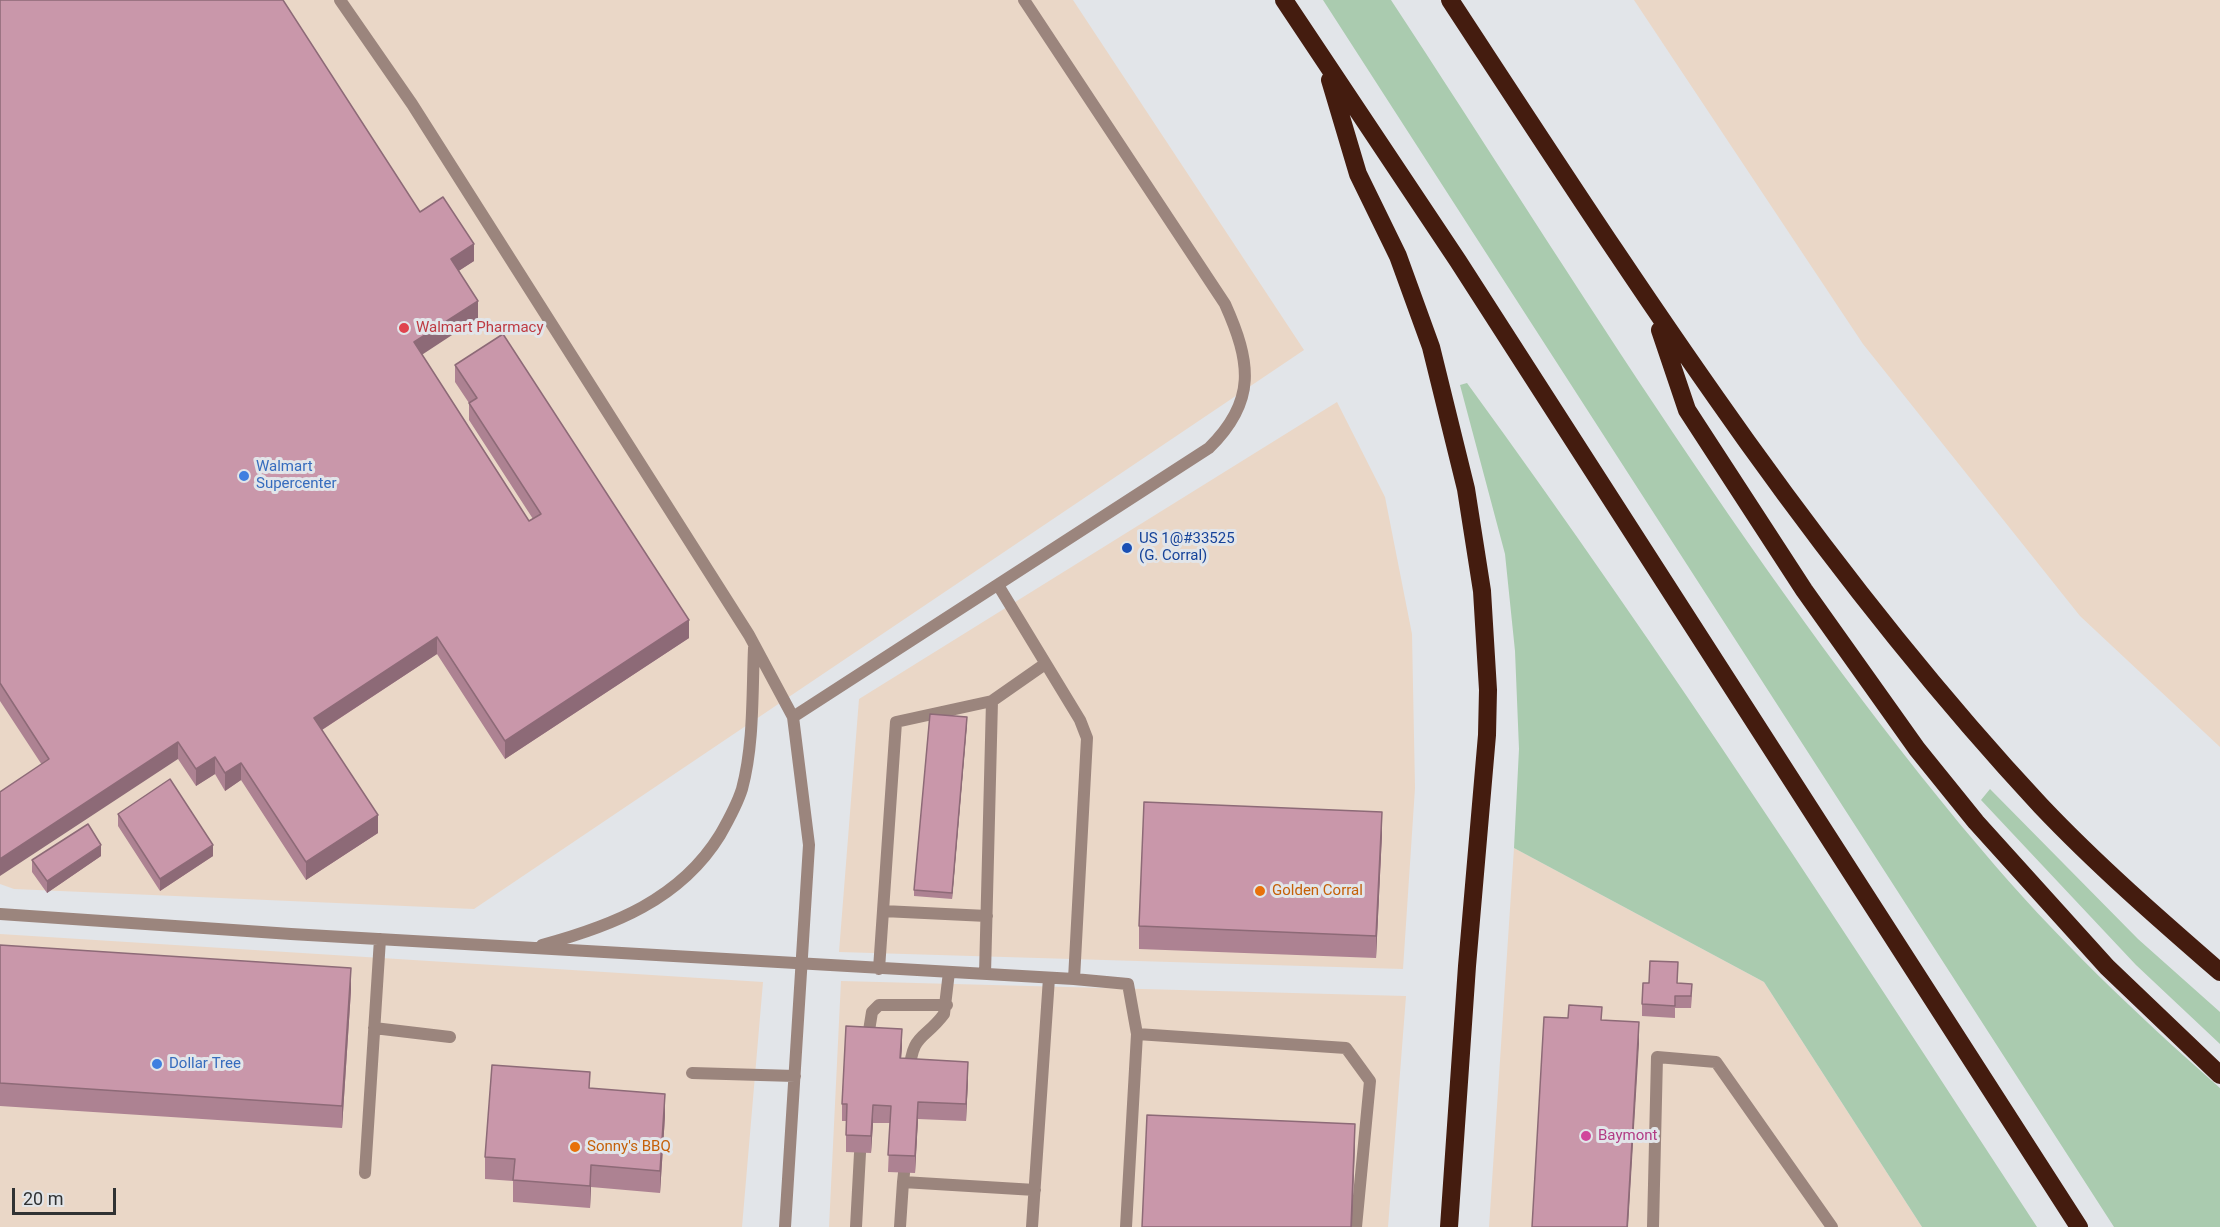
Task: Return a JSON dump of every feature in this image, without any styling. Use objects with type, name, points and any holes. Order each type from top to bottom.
[{"type":"highway","points":[[1284,0],[1458,261],[2079,1227]]},
{"type":"highway","points":[[1450,0],[1652,306],[1803,521],[1957,713],[2044,808],[2136,898],[2220,972]]},
{"type":"highway","points":[[1324,61],[1358,174],[1398,256],[1431,347],[1456,441],[1476,540],[1482,591],[1487,671],[1487,735],[1467,966],[1449,1227]]},
{"type":"highway","points":[[1652,306],[1686,410],[1870,686],[1968,813],[2039,893],[2107,967],[2220,1075]]},
{"type":"lane","points":[[340,0],[412,104],[754,646],[793,717],[809,845],[785,1227]]},
{"type":"lane","points":[[793,717],[1209,448],[1234,419],[1243,400],[1247,381],[1245,362],[1238,334],[1225,304],[1024,0]]},
{"type":"lane","points":[[998,585],[1080,720],[1088,738],[1074,979]]},
{"type":"lane","points":[[530,948],[586,933],[648,906],[692,872],[709,851],[741,790],[748,753],[754,646]]},
{"type":"lane","points":[[879,969],[896,722],[992,701],[1045,664]]},
{"type":"lane","points":[[985,974],[992,701]]},
{"type":"lane","points":[[883,911],[987,916]]},
{"type":"lane","points":[[0,914],[1128,984],[1137,1034],[1139,1122],[1126,1227]]},
{"type":"lane","points":[[365,1173],[380,939]]},
{"type":"lane","points":[[909,1076],[911,1055],[918,1039],[940,1020],[947,1005],[948,972]]},
{"type":"lane","points":[[1032,1227],[1049,978]]},
{"type":"lane","points":[[867,1044],[872,1012],[879,1005],[947,1005]]},
{"type":"lane","points":[[374,1028],[450,1037]]},
{"type":"lane","points":[[1137,1034],[1346,1048],[1370,1081],[1359,1135],[1356,1227]]},
{"type":"lane","points":[[1653,1227],[1657,1057],[1716,1062],[1832,1227]]},
{"type":"lane","points":[[692,1073],[795,1076]]},
{"type":"lane","points":[[856,1227],[860,1153]]},
{"type":"lane","points":[[900,1227],[903,1178],[1035,1190]]},
{"type":"shaded area","points":[[0,0],[1073,0],[1304,350],[474,909],[14,889],[0,884]]},
{"type":"shaded area","points":[[1634,0],[2220,0],[2220,747],[2080,616],[1863,344]]},
{"type":"shaded area","points":[[1337,402],[1385,497],[1412,634],[1415,788],[1403,969],[839,952],[859,699]]},
{"type":"shaded area","points":[[1514,848],[1764,982],[1922,1227],[1489,1227]]},
{"type":"shaded area","points":[[0,934],[763,982],[742,1227],[0,1227]]},
{"type":"shaded area","points":[[841,981],[1406,996],[1388,1227],[829,1227]]},
{"type":"green space","points":[[1323,0],[1391,0],[1674,434],[1822,645],[1900,749],[1981,849],[2037,913],[2157,1032],[2220,1088],[2220,1227],[2114,1227]]},
{"type":"green space","points":[[1467,383],[1686,695],[2037,1227],[1922,1227],[1764,982],[1514,848],[1519,749],[1515,651],[1505,554],[1460,385]]},
{"type":"green space","points":[[1990,789],[2138,939],[2220,1012],[2220,1044],[2136,965],[1981,800]]},
{"type":"building","name":"Walmart Supercenter","points":[[0,0],[283,0],[420,212],[443,197],[474,244],[451,259],[478,301],[414,342],[529,521],[541,514],[469,403],[477,398],[455,365],[503,334],[689,620],[505,741],[437,637],[314,718],[378,815],[306,862],[241,763],[225,773],[215,757],[196,769],[178,742],[0,859],[0,792],[49,759],[0,683]]},
{"type":"building","points":[[930,714],[967,717],[952,893],[914,890]]},
{"type":"building","points":[[170,779],[213,845],[160,879],[118,814]]},
{"type":"building","name":"Golden Corral","points":[[1144,802],[1382,812],[1376,936],[1139,926]]},
{"type":"building","points":[[88,824],[101,845],[47,881],[32,860]]},
{"type":"building","points":[[0,945],[351,968],[342,1106],[0,1083]]},
{"type":"building","points":[[1650,961],[1678,962],[1677,983],[1692,984],[1691,996],[1675,996],[1675,1006],[1642,1004],[1643,983],[1649,983]]},
{"type":"building","name":"Baymont","points":[[1569,1005],[1602,1007],[1601,1020],[1639,1022],[1627,1227],[1532,1227],[1544,1017],[1568,1018]]},
{"type":"building","points":[[846,1026],[902,1029],[900,1058],[968,1062],[966,1104],[918,1102],[915,1156],[888,1155],[891,1106],[873,1105],[871,1136],[846,1135],[847,1104],[842,1104]]},
{"type":"building","name":"Sonny's BBQ","points":[[492,1065],[590,1072],[589,1088],[665,1094],[660,1171],[591,1165],[590,1186],[513,1180],[515,1159],[485,1157]]},
{"type":"building","points":[[1147,1115],[1355,1124],[1351,1227],[1142,1227]]},
{"type":"place","name":"Walmart Pharmacy","points":[[404,328]]},
{"type":"place","name":"Walmart Supercenter","points":[[244,476]]},
{"type":"place","name":"US 1@#33525 (G. Corral)","points":[[1127,548]]},
{"type":"place","name":"Golden Corral","points":[[1260,891]]},
{"type":"place","name":"Dollar Tree","points":[[157,1064]]},
{"type":"place","name":"Baymont","points":[[1586,1136]]},
{"type":"place","name":"Sonny's BBQ","points":[[575,1147]]}]
